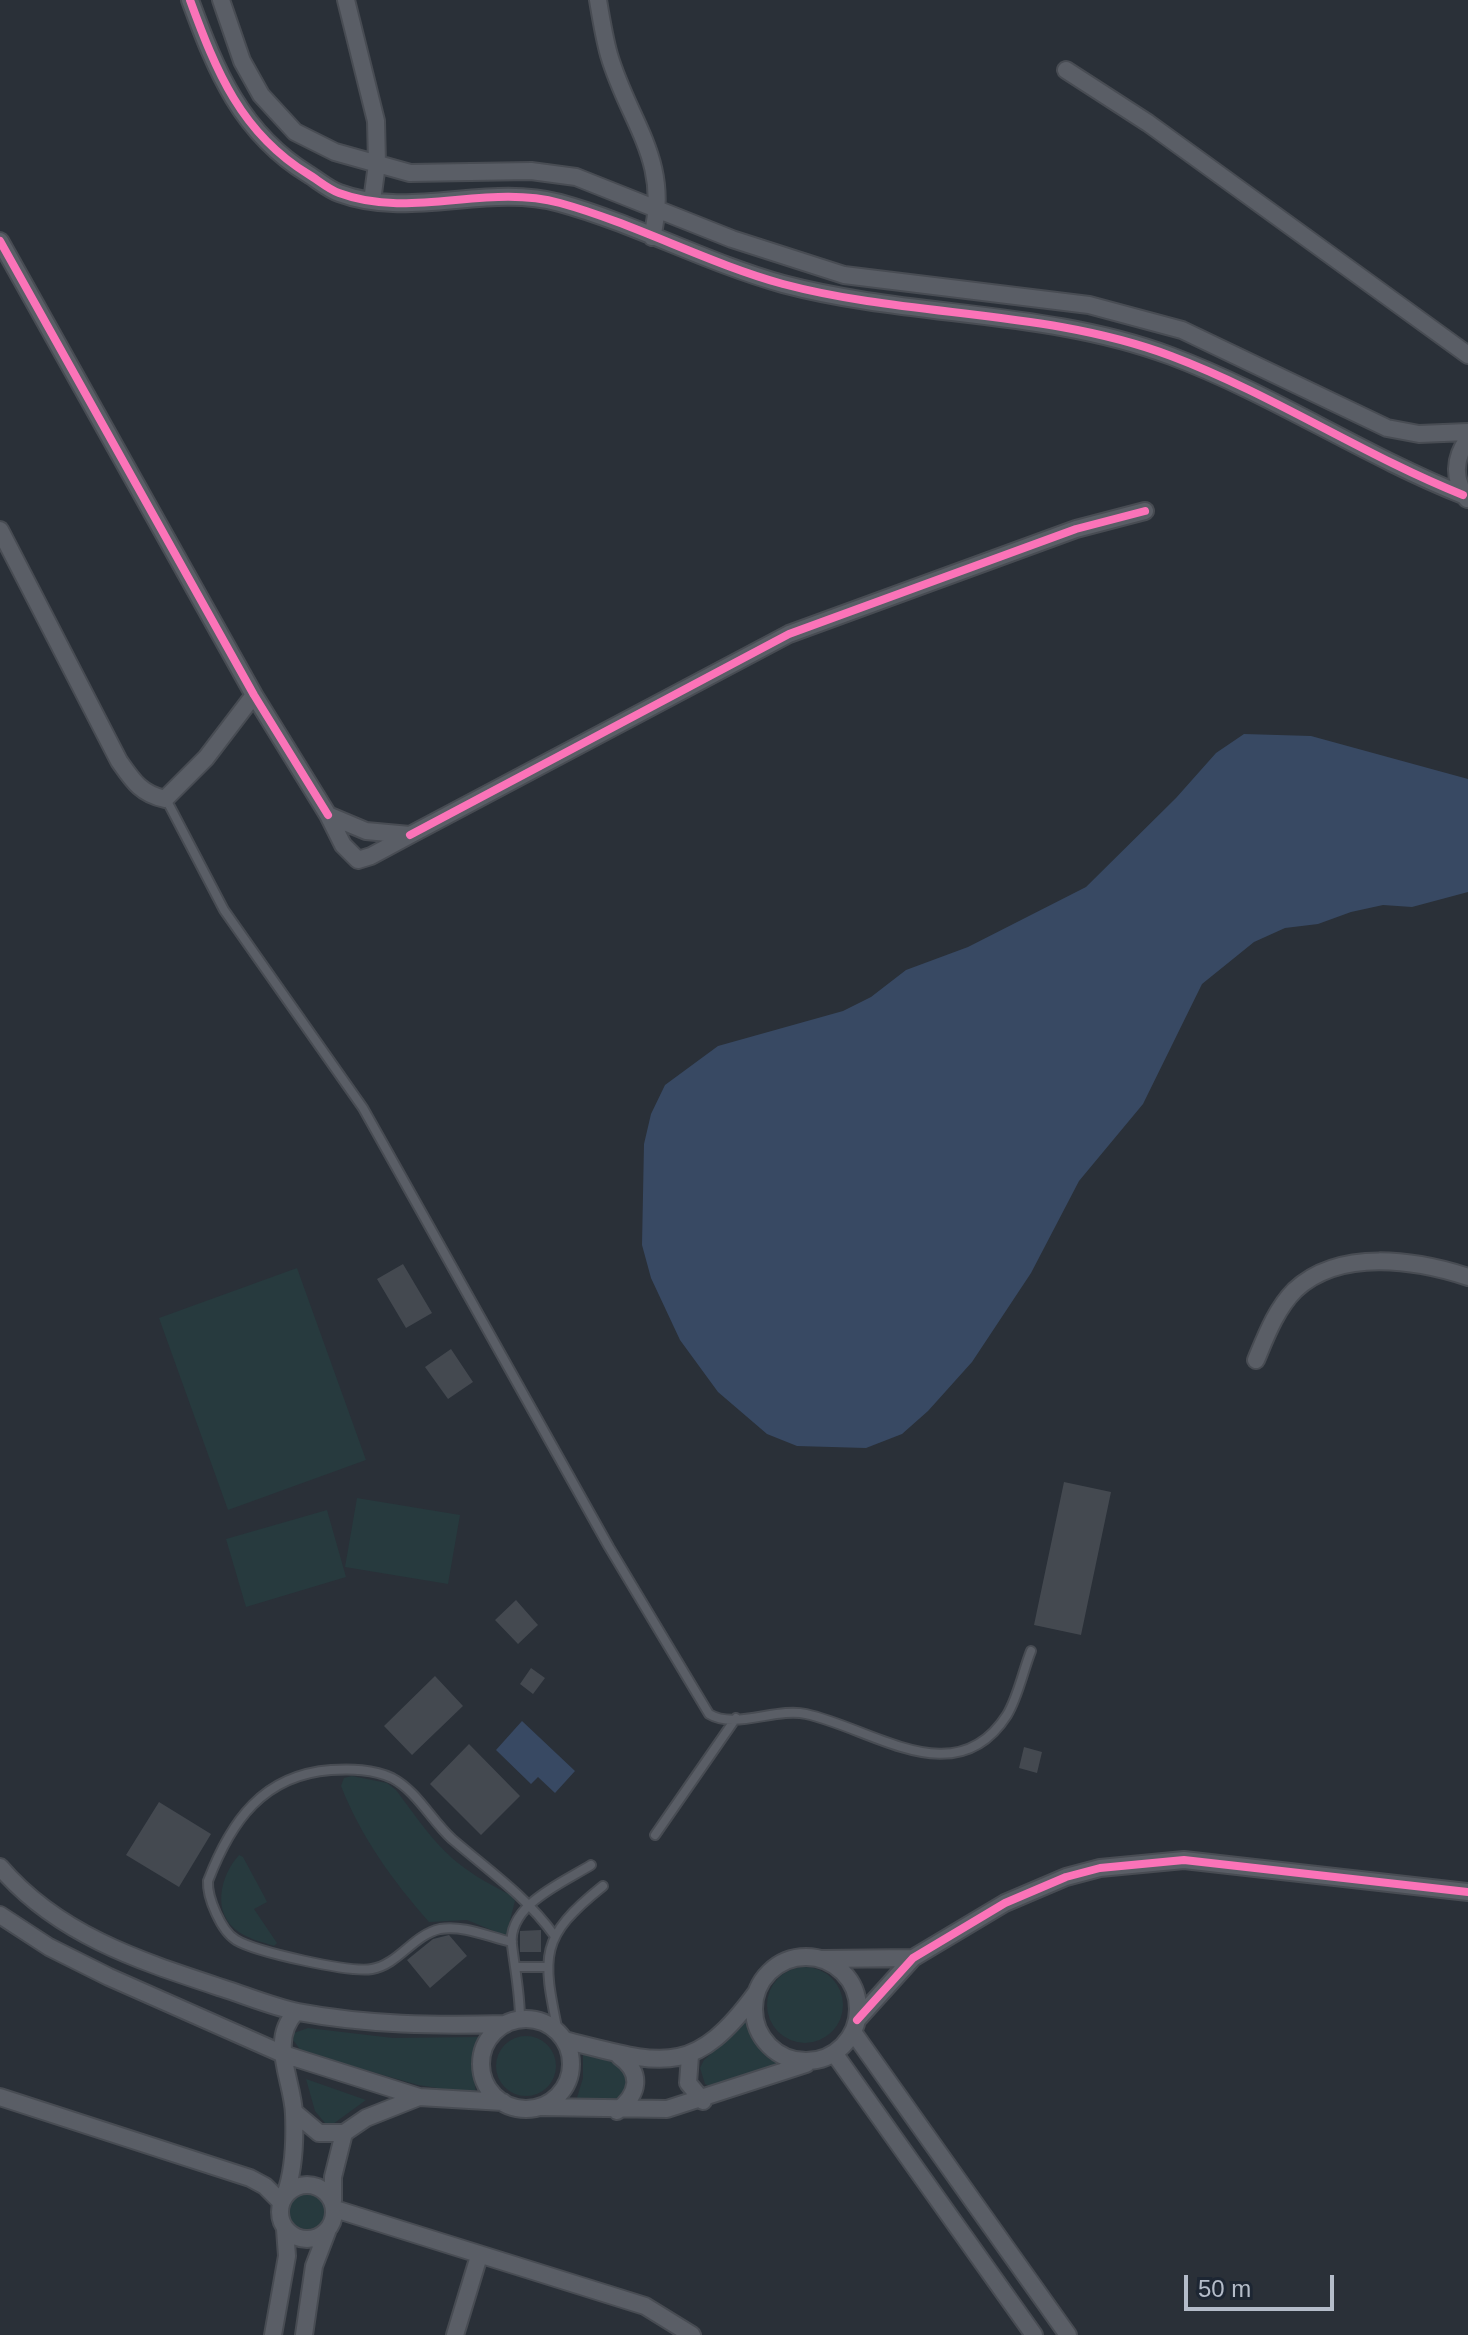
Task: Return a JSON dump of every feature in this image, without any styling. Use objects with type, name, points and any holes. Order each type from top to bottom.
[{"type":"street","points":[[190,0],[226,86],[254,131],[289,162],[337,192],[372,201],[460,202],[517,196],[558,202],[783,283],[855,297],[1026,320],[1095,333],[1169,355],[1232,381],[1413,475],[1466,497]]},
{"type":"street","points":[[221,0],[242,61],[261,95],[295,132],[335,152],[410,173],[531,171],[576,177],[732,239],[844,275],[1089,305],[1182,330],[1387,428],[1419,434],[1468,432]]},
{"type":"street","points":[[346,0],[376,121],[377,164],[372,201]]},
{"type":"street","points":[[598,0],[609,55],[652,157],[659,208],[652,237]]},
{"type":"street","points":[[1066,70],[1148,123],[1414,312],[1468,355]]},
{"type":"street","points":[[0,241],[254,695],[328,815],[343,845],[358,860],[371,856],[789,634],[1076,529],[1145,511]]},
{"type":"street","points":[[1466,497],[1456,471],[1457,458],[1468,439]]},
{"type":"street","points":[[0,530],[119,761],[134,784],[148,795],[165,799],[206,758],[254,695]]},
{"type":"street","points":[[328,815],[366,831],[410,835]]},
{"type":"street","points":[[1256,1360],[1282,1305],[1303,1284],[1319,1276],[1359,1263],[1398,1261],[1468,1277]]},
{"type":"street","points":[[0,1915],[49,1947],[283,2054],[419,2097],[503,2102],[527,2109],[617,2111],[667,2109],[703,2101],[834,2053],[913,1958],[1039,1887],[1125,1863],[1184,1860],[1468,1892]]},
{"type":"street","points":[[0,1867],[38,1904],[81,1934],[157,1966],[296,2012],[428,2026],[540,2021],[561,2036],[646,2059],[690,2056],[721,2037],[765,1978],[783,1963],[796,1958],[913,1958]]},
{"type":"street","points":[[822,1959],[843,1973],[850,1983],[858,2007],[855,2026],[1068,2335]]},
{"type":"street","points":[[759,1989],[754,2012],[761,2035],[768,2045],[789,2059],[813,2061]]},
{"type":"street","points":[[273,2335],[287,2256],[285,2229],[279,2211],[294,2112],[283,2054],[286,2024],[296,2012]]},
{"type":"street","points":[[503,2102],[487,2085],[482,2062],[488,2040],[513,2022]]},
{"type":"street","points":[[539,2107],[559,2095],[570,2074],[569,2050],[561,2036]]},
{"type":"street","points":[[614,2052],[630,2063],[636,2079],[634,2096],[617,2111]]},
{"type":"street","points":[[834,2053],[1034,2335]]},
{"type":"street","points":[[690,2056],[688,2083],[703,2101]]},
{"type":"street","points":[[0,2097],[250,2178],[283,2198]]},
{"type":"street","points":[[294,2112],[319,2133],[344,2133],[366,2118],[419,2097]]},
{"type":"street","points":[[304,2335],[314,2266],[334,2206],[333,2177],[344,2133]]},
{"type":"street","points":[[283,2198],[297,2186],[311,2184],[325,2191],[334,2206],[479,2256],[645,2306],[692,2335]]},
{"type":"street","points":[[285,2229],[305,2240],[327,2232]]},
{"type":"street","points":[[455,2335],[479,2256]]},
{"type":"lane","points":[[165,799],[224,910],[363,1108],[609,1547],[709,1714],[717,1718],[736,1718],[805,1713],[902,1748],[956,1754],[981,1745],[1009,1712],[1031,1651]]},
{"type":"lane","points":[[655,1835],[736,1718]]},
{"type":"lane","points":[[512,1942],[448,1928],[419,1939],[385,1965],[373,1969],[324,1965],[236,1940],[224,1926],[210,1894],[208,1881],[236,1821],[256,1798],[296,1777],[351,1769],[391,1777],[406,1788],[448,1835],[530,1904],[554,1935]]},
{"type":"lane","points":[[513,2022],[518,1967],[512,1942],[517,1921],[530,1904],[591,1865]]},
{"type":"lane","points":[[561,2036],[547,1967],[554,1935],[565,1917],[603,1886]]},
{"type":"lane","points":[[518,1967],[547,1967]]},
{"type":"green space","points":[[297,1268],[366,1460],[228,1510],[159,1318]]},
{"type":"green space","points":[[357,1498],[460,1515],[448,1584],[345,1567]]},
{"type":"green space","points":[[327,1510],[346,1577],[246,1607],[226,1539]]},
{"type":"green space","points":[[352,1776],[387,1783],[445,1852],[472,1873],[511,1895],[515,1901],[506,1936],[467,1920],[429,1922],[403,1891],[358,1823],[341,1786],[344,1778]]},
{"type":"green space","points":[[239,1855],[243,1857],[267,1902],[254,1909],[277,1943],[274,1946],[243,1934],[230,1924],[225,1915],[221,1895],[223,1884]]},
{"type":"green space","points":[[798,1967],[812,1967],[826,1973],[837,1984],[843,2005],[840,2020],[832,2032],[812,2043],[798,2043],[784,2037],[773,2026],[767,2012],[767,1998],[773,1984],[784,1973]]},
{"type":"green space","points":[[746,2022],[764,2054],[780,2066],[712,2087],[705,2084],[700,2068],[704,2060]]},
{"type":"green space","points":[[308,2028],[393,2038],[480,2037],[472,2058],[476,2094],[418,2085],[302,2052],[293,2040],[294,2033]]},
{"type":"green space","points":[[526,2036],[537,2038],[547,2045],[554,2055],[554,2077],[547,2087],[537,2094],[526,2096],[515,2094],[505,2087],[498,2077],[496,2066],[498,2055],[505,2045],[515,2038]]},
{"type":"green space","points":[[583,2048],[625,2069],[628,2082],[624,2097],[575,2104],[583,2078]]},
{"type":"green space","points":[[306,2079],[366,2100],[333,2124],[325,2123],[315,2111]]},
{"type":"green space","points":[[307,2193],[320,2198],[325,2211],[320,2224],[307,2229],[294,2224],[289,2211],[294,2198]]},
{"type":"water","points":[[1244,734],[1311,736],[1468,779],[1468,892],[1412,907],[1383,905],[1351,912],[1318,924],[1285,928],[1254,942],[1202,984],[1143,1104],[1079,1181],[1031,1273],[972,1362],[928,1411],[902,1434],[866,1448],[797,1446],[767,1434],[718,1392],[680,1340],[651,1278],[642,1245],[644,1144],[651,1114],[665,1085],[718,1046],[843,1011],[871,997],[906,970],[968,947],[1086,887],[1176,798],[1216,753]]},
{"type":"water","points":[[522,1721],[575,1771],[555,1793],[538,1777],[531,1784],[496,1750]]},
{"type":"building","points":[[403,1264],[432,1313],[406,1328],[377,1279]]},
{"type":"building","points":[[451,1349],[473,1382],[448,1399],[425,1367]]},
{"type":"building","points":[[1064,1482],[1111,1492],[1081,1635],[1034,1625]]},
{"type":"building","points":[[516,1600],[538,1625],[518,1644],[495,1620]]},
{"type":"building","points":[[531,1668],[545,1678],[533,1694],[520,1684]]},
{"type":"building","points":[[435,1676],[463,1706],[412,1755],[384,1726]]},
{"type":"building","points":[[469,1744],[520,1796],[481,1835],[430,1784]]},
{"type":"building","points":[[1024,1747],[1042,1752],[1037,1773],[1019,1768]]},
{"type":"building","points":[[159,1802],[211,1834],[179,1887],[126,1855]]},
{"type":"building","points":[[541,1930],[541,1952],[520,1952],[520,1931]]},
{"type":"building","points":[[449,1935],[467,1956],[430,1988],[407,1960],[433,1939]]},
{"type":"cycle path","points":[[190,0],[221,75],[248,120],[285,158],[339,193],[394,203],[505,197],[560,203],[783,284],[831,295],[1027,322],[1124,341],[1208,371],[1389,462],[1463,495]]},
{"type":"cycle path","points":[[0,241],[254,695],[328,815]]},
{"type":"cycle path","points":[[410,835],[789,634],[1076,529],[1145,511]]},
{"type":"cycle path","points":[[857,2020],[913,1958],[1005,1903],[1066,1877],[1100,1868],[1184,1860],[1468,1892]]}]
